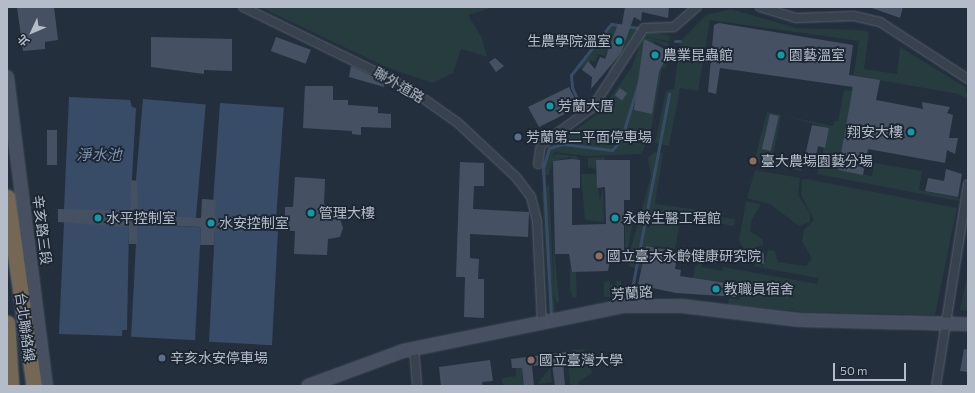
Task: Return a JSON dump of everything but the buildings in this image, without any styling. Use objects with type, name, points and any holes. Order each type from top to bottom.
[{"type":"highway","name":"台北聯絡線","points":[[7,197],[34,386]]},
{"type":"highway","name":"台北聯絡線","points":[[7,323],[11,386]]},
{"type":"street","name":"聯外道路","points":[[243,7],[407,87],[458,123],[501,161],[531,197],[537,221],[542,325]]},
{"type":"street","points":[[538,164],[541,145],[592,108],[644,28],[674,27],[697,7]]},
{"type":"street","points":[[760,7],[796,18],[854,16],[880,22],[968,79]]},
{"type":"street","name":"辛亥路三段","points":[[7,77],[46,386]]},
{"type":"street","points":[[936,386],[968,185]]},
{"type":"street","name":"芳蘭路","points":[[308,386],[414,349],[542,325],[625,306],[682,306],[799,320],[968,324]]},
{"type":"street","points":[[414,349],[417,386]]},
{"type":"green space","points":[[260,7],[494,7],[468,15],[482,38],[487,57],[461,49],[453,73],[432,83],[386,67]]},
{"type":"green space","points":[[731,9],[796,28],[861,30],[869,32],[864,69],[897,74],[900,47],[965,87],[968,99],[958,94],[856,76],[838,170],[872,176],[874,163],[922,171],[919,190],[959,198],[959,201],[817,174],[829,128],[785,116],[833,126],[834,121],[838,121],[844,90],[851,91],[859,41],[710,20],[698,91],[680,88],[669,146],[655,143],[666,91],[674,89],[680,42],[706,15]]},
{"type":"green space","points":[[615,23],[638,28],[613,74],[608,72],[615,56],[606,53],[605,56],[598,54],[595,62],[591,60],[582,70],[579,67],[586,56]]},
{"type":"green space","points":[[653,32],[670,36],[669,41],[645,37],[669,43],[668,47],[654,41],[653,48],[668,59],[666,69],[662,68],[650,137],[641,154],[587,156],[554,152],[549,175],[541,175],[548,145],[570,134],[601,111],[632,67],[643,35]]},
{"type":"green space","points":[[767,112],[781,115],[772,161],[781,163],[780,167],[754,162]]},
{"type":"green space","points":[[654,152],[663,153],[655,204],[736,215],[682,210],[675,249],[646,246],[641,269],[629,267],[629,255],[651,176],[648,158]]},
{"type":"green space","points":[[798,152],[805,154],[802,171],[786,168],[787,164],[799,166]]},
{"type":"green space","points":[[556,154],[577,156],[578,160],[571,160],[571,157],[553,161],[551,170],[552,158]]},
{"type":"green space","points":[[604,157],[605,160],[596,160],[596,169],[588,167],[588,158]]},
{"type":"green space","points":[[755,170],[800,178],[798,195],[810,213],[810,222],[799,226],[770,204],[747,198]]},
{"type":"green space","points":[[581,174],[596,174],[600,201],[603,188],[604,222],[585,220]]},
{"type":"green space","points":[[806,179],[957,208],[935,315],[805,312],[728,304],[729,298],[740,300],[742,284],[693,278],[695,267],[700,263],[702,267],[722,271],[723,267],[817,284],[818,278],[753,266],[758,262],[763,267],[768,250],[775,251],[778,262],[806,266],[812,259],[802,241],[804,230],[814,220],[801,195],[802,180]]},
{"type":"green space","points":[[549,184],[555,313],[549,314],[542,192]]},
{"type":"green space","points":[[746,201],[761,204],[752,219],[750,231],[763,240],[763,245],[745,251],[739,240]]},
{"type":"green space","points":[[625,212],[631,213],[633,220],[625,266]]},
{"type":"green space","points":[[698,214],[735,219],[734,226],[688,218],[698,219]]},
{"type":"green space","points":[[553,232],[559,302],[556,302],[554,292]]},
{"type":"green space","points":[[570,266],[572,272],[576,272],[577,297],[573,298],[570,289]]},
{"type":"green space","points":[[968,272],[968,311],[960,310]]},
{"type":"green space","points":[[610,281],[610,285],[615,286],[616,281],[621,281],[621,296],[604,297],[604,282]]},
{"type":"green space","points":[[584,349],[592,373],[578,382],[579,386],[570,386],[568,364],[572,359],[571,350]]},
{"type":"green space","points":[[522,367],[523,382],[528,382],[529,386],[503,386],[502,378],[516,376],[516,368]]},
{"type":"green space","points":[[550,368],[552,382],[539,384],[538,383]]},
{"type":"water","name":"淨水池","points":[[69,97],[130,100],[132,107],[136,108],[130,213],[64,210]]},
{"type":"water","name":"淨水池","points":[[143,99],[206,104],[196,220],[133,215]]},
{"type":"water","points":[[220,103],[284,107],[276,222],[212,218]]},
{"type":"water","points":[[64,222],[129,225],[127,330],[122,330],[122,336],[59,334]]},
{"type":"water","points":[[137,224],[201,227],[195,340],[131,337]]},
{"type":"water","points":[[215,228],[278,231],[272,345],[209,342]]},
{"type":"waterway","points":[[583,112],[572,87],[571,75],[611,24],[639,28]]},
{"type":"waterway","points":[[675,41],[680,41]]},
{"type":"waterway","points":[[551,314],[543,168],[549,148],[563,144],[612,150],[621,140],[639,81]]},
{"type":"waterway","points":[[631,294],[669,94]]},
{"type":"place","name":"生農學院溫室","points":[[619,41]]},
{"type":"place","name":"農業昆蟲館","points":[[655,55]]},
{"type":"place","name":"園藝溫室","points":[[781,55]]},
{"type":"place","name":"芳蘭大厝","points":[[550,106]]},
{"type":"place","name":"翔安大樓","points":[[911,132]]},
{"type":"place","name":"芳蘭第二平面停車場","points":[[518,137]]},
{"type":"place","name":"臺大農場園藝分場","points":[[753,161]]},
{"type":"place","name":"管理大樓","points":[[311,213]]},
{"type":"place","name":"水平控制室","points":[[98,218]]},
{"type":"place","name":"永齡生醫工程館","points":[[615,218]]},
{"type":"place","name":"水安控制室","points":[[211,223]]},
{"type":"place","name":"國立臺大永齡健康研究院","points":[[599,256]]},
{"type":"place","name":"教職員宿舍","points":[[716,289]]},
{"type":"place","name":"辛亥水安停車場","points":[[162,358]]},
{"type":"place","name":"國立臺灣大學","points":[[531,360]]}]
